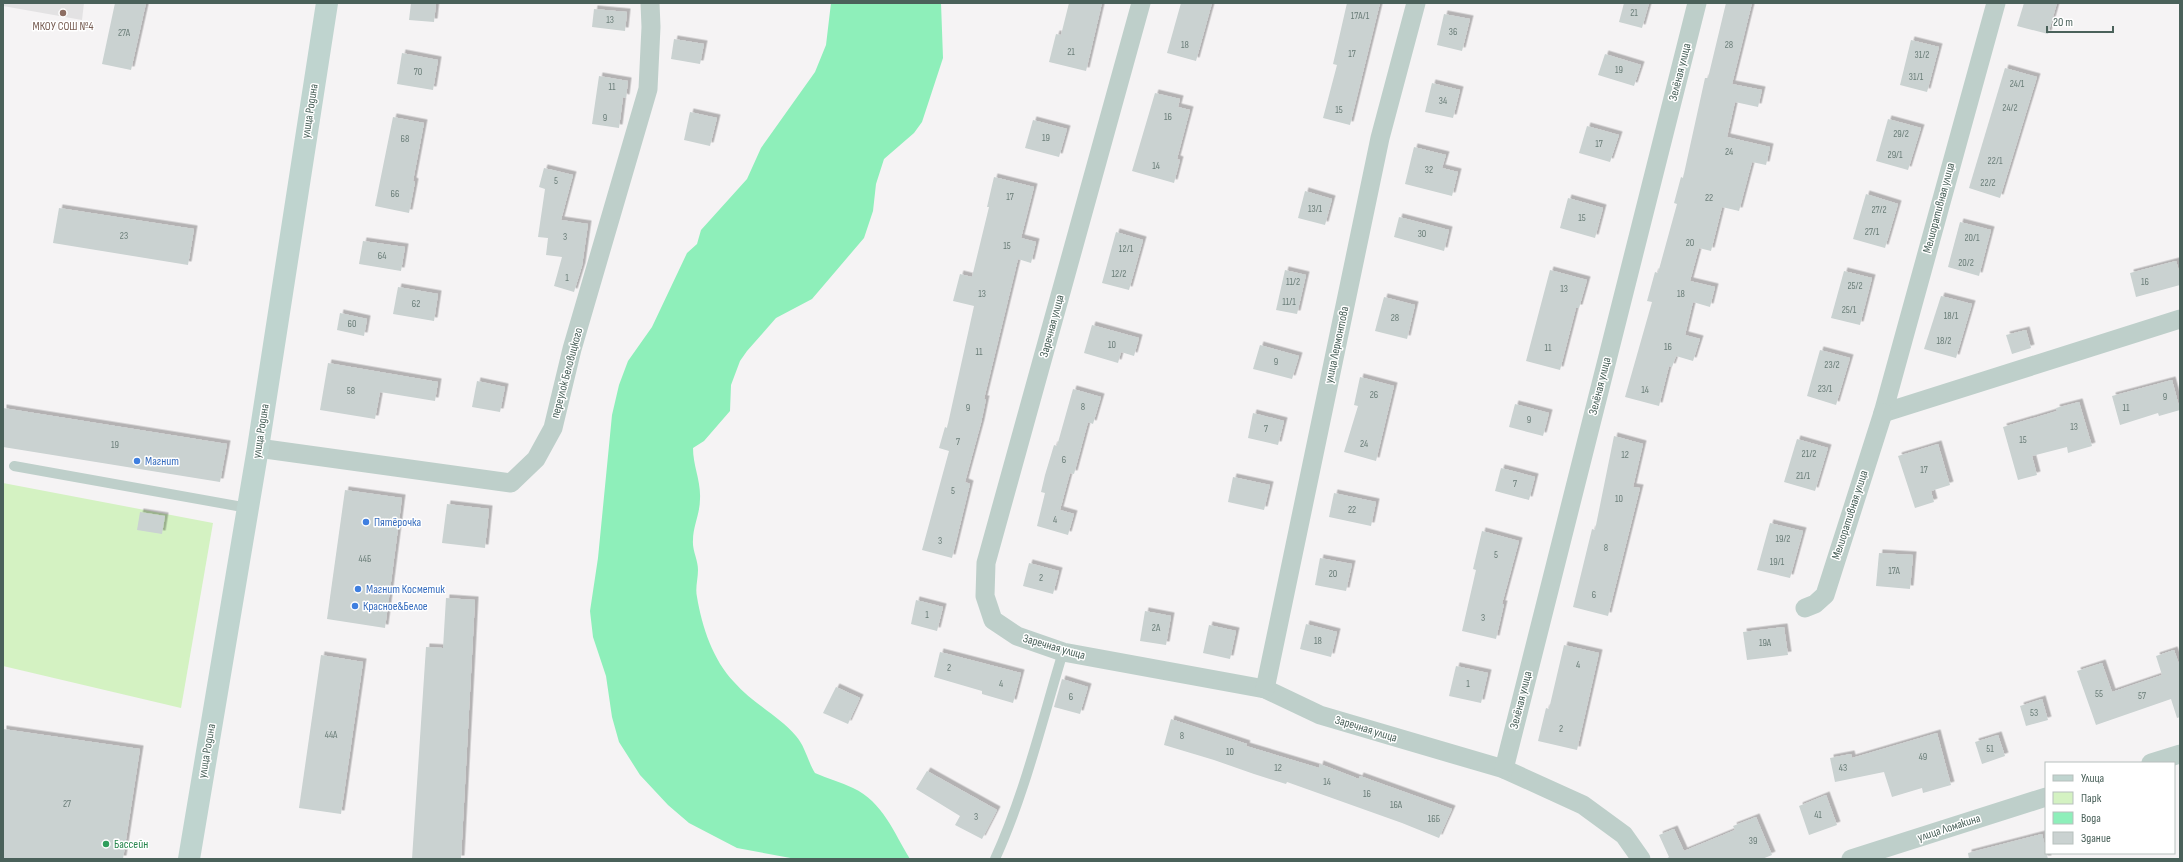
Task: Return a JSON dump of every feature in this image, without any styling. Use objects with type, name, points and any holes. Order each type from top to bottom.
[{"type":"street","name":"улица Родина","points":[[189,859],[258,448],[327,3]]},
{"type":"street","name":"переулок Беловицкого","points":[[258,448],[511,484],[536,459],[552,428],[572,348],[648,89],[651,27],[650,3]]},
{"type":"street","name":"Заречная улица","points":[[1141,3],[986,564],[985,596],[993,620],[1017,636],[1063,652],[1265,689],[1320,715],[1504,769],[1583,805],[1624,835],[1641,859]]},
{"type":"street","name":"улица Лермонтова","points":[[1265,689],[1380,138],[1416,3]]},
{"type":"street","name":"Зелёная улица","points":[[1504,769],[1697,3]]},
{"type":"street","name":"Мелиоративная улица","points":[[1805,608],[1815,604],[1825,594],[1883,413],[1996,3]]},
{"type":"street","points":[[1883,413],[2180,319]]},
{"type":"street","points":[[2154,762],[2180,754]]},
{"type":"street","name":"улица Ломакина","points":[[1852,859],[2045,797]]},
{"type":"lane","points":[[14,466],[248,508]]},
{"type":"lane","points":[[995,859],[1006,834],[1028,770],[1063,652]]},
{"type":"shaded area","name":"МКОУ СОШ №4","points":[[3,3],[84,3],[82,20],[3,6]]},
{"type":"green space","points":[[3,483],[213,523],[181,708],[3,666]]},
{"type":"water","points":[[831,3],[941,3],[943,58],[922,122],[914,133],[884,159],[876,184],[873,211],[864,238],[812,299],[776,318],[747,351],[740,361],[731,385],[730,411],[704,441],[693,448],[700,492],[700,504],[693,540],[693,548],[698,570],[696,594],[705,631],[714,653],[727,673],[741,689],[796,736],[802,744],[815,773],[853,788],[872,801],[887,819],[910,859],[796,859],[737,848],[689,823],[668,805],[640,775],[619,742],[612,717],[606,676],[593,637],[590,611],[598,558],[612,415],[619,385],[628,361],[652,327],[687,253],[697,244],[701,230],[747,179],[761,148],[815,72],[826,45]]},
{"type":"building","points":[[115,3],[146,3],[131,70],[102,64]]},
{"type":"building","points":[[411,3],[436,3],[434,22],[409,20]]},
{"type":"building","points":[[1069,3],[1102,3],[1086,71],[1049,62],[1056,34],[1061,35]]},
{"type":"building","points":[[1181,3],[1212,3],[1196,61],[1167,53]]},
{"type":"building","points":[[1347,3],[1380,3],[1350,125],[1323,118],[1337,65],[1333,64]]},
{"type":"building","points":[[1624,3],[1649,3],[1642,28],[1619,22]]},
{"type":"building","points":[[1726,3],[1752,3],[1732,84],[1762,90],[1758,107],[1735,102],[1727,137],[1770,147],[1766,165],[1752,162],[1739,211],[1722,207],[1711,251],[1699,248],[1690,281],[1715,287],[1710,307],[1693,302],[1685,335],[1700,339],[1693,361],[1676,356],[1672,367],[1669,366],[1659,406],[1625,397],[1652,302],[1647,301],[1655,272],[1658,273],[1677,204],[1674,203],[1681,177],[1683,178],[1705,78],[1708,78]]},
{"type":"building","points":[[2024,3],[2057,3],[2048,34],[2017,26]]},
{"type":"building","points":[[594,9],[627,12],[625,31],[592,27]]},
{"type":"building","points":[[1444,14],[1470,19],[1462,51],[1437,45]]},
{"type":"building","points":[[674,39],[704,44],[700,64],[671,59]]},
{"type":"building","points":[[1911,40],[1939,47],[1927,92],[1900,85]]},
{"type":"building","points":[[402,53],[438,60],[433,90],[397,84]]},
{"type":"building","points":[[1605,54],[1641,65],[1634,86],[1598,75]]},
{"type":"building","points":[[2005,68],[2037,77],[2000,198],[1969,188]]},
{"type":"building","points":[[599,76],[628,81],[626,98],[623,97],[619,128],[592,124]]},
{"type":"building","points":[[1432,83],[1460,90],[1453,118],[1425,112]]},
{"type":"building","points":[[1155,93],[1180,99],[1178,107],[1190,110],[1177,159],[1180,160],[1174,183],[1132,171]]},
{"type":"building","points":[[690,112],[717,118],[710,146],[684,140]]},
{"type":"building","points":[[393,117],[424,123],[413,181],[415,182],[409,213],[375,206]]},
{"type":"building","points":[[1888,119],[1921,128],[1908,170],[1876,161]]},
{"type":"building","points":[[1033,120],[1067,129],[1059,157],[1025,148]]},
{"type":"building","points":[[1587,126],[1619,135],[1610,162],[1579,153]]},
{"type":"building","points":[[1414,147],[1446,155],[1442,168],[1458,172],[1452,196],[1405,184]]},
{"type":"building","points":[[544,168],[573,175],[561,220],[588,224],[582,266],[574,292],[554,286],[562,257],[546,255],[548,238],[538,237],[545,189],[539,187]]},
{"type":"building","points":[[994,177],[1034,187],[1021,238],[1036,242],[1031,263],[1018,259],[984,399],[986,399],[981,423],[965,482],[970,484],[952,558],[922,550],[949,451],[939,448],[945,427],[947,428],[974,306],[953,301],[960,274],[972,277],[989,207],[987,207]]},
{"type":"building","points":[[1305,191],[1332,199],[1325,225],[1298,218]]},
{"type":"building","points":[[1866,194],[1898,204],[1885,248],[1853,239]]},
{"type":"building","points":[[1568,198],[1603,208],[1595,238],[1560,228]]},
{"type":"building","points":[[59,208],[194,229],[188,265],[53,243]]},
{"type":"building","points":[[1399,217],[1449,230],[1444,251],[1394,237]]},
{"type":"building","points":[[1960,222],[1991,230],[1979,276],[1948,267]]},
{"type":"building","points":[[1116,232],[1143,240],[1129,290],[1102,283]]},
{"type":"building","points":[[363,241],[405,247],[401,271],[359,264]]},
{"type":"building","points":[[2176,261],[2180,274],[2180,285],[2136,297],[2130,273]]},
{"type":"building","points":[[1285,270],[1306,275],[1297,314],[1276,310]]},
{"type":"building","points":[[1550,270],[1587,280],[1579,308],[1576,308],[1560,370],[1526,361]]},
{"type":"building","points":[[1844,271],[1872,278],[1860,325],[1831,318]]},
{"type":"building","points":[[398,287],[438,294],[434,321],[393,314]]},
{"type":"building","points":[[1941,296],[1972,304],[1956,358],[1924,349]]},
{"type":"building","points":[[1384,297],[1415,305],[1407,339],[1375,331]]},
{"type":"building","points":[[340,313],[367,319],[364,336],[337,330]]},
{"type":"building","points":[[1092,325],[1139,338],[1134,356],[1121,352],[1118,363],[1084,353]]},
{"type":"building","points":[[2026,330],[2031,348],[2012,354],[2006,335]]},
{"type":"building","points":[[1260,345],[1299,356],[1292,379],[1253,369]]},
{"type":"building","points":[[1820,350],[1850,358],[1836,405],[1807,396]]},
{"type":"building","points":[[328,363],[438,382],[435,401],[380,392],[375,419],[320,410]]},
{"type":"building","points":[[1360,377],[1394,386],[1376,461],[1344,452],[1358,406],[1354,405]]},
{"type":"building","points":[[2172,380],[2180,410],[2159,416],[2158,413],[2120,425],[2112,396]]},
{"type":"building","points":[[477,381],[505,387],[500,412],[472,407]]},
{"type":"building","points":[[1073,389],[1101,397],[1093,424],[1088,422],[1074,474],[1070,473],[1060,510],[1074,514],[1068,535],[1037,526],[1045,493],[1041,492],[1045,475],[1054,445],[1057,446]]},
{"type":"building","points":[[2079,402],[2092,446],[2068,453],[2067,447],[2032,456],[2037,475],[2018,480],[2003,427],[2057,411],[2056,408]]},
{"type":"building","points":[[1515,404],[1549,413],[1543,436],[1509,427]]},
{"type":"building","points":[[3,408],[227,444],[220,482],[3,447]]},
{"type":"building","points":[[1253,413],[1284,421],[1278,445],[1248,438]]},
{"type":"building","points":[[1614,436],[1643,444],[1633,487],[1640,488],[1608,616],[1573,607],[1592,529],[1595,530]]},
{"type":"building","points":[[1797,439],[1828,448],[1815,491],[1784,482]]},
{"type":"building","points":[[1938,444],[1950,485],[1931,491],[1934,502],[1915,508],[1898,456]]},
{"type":"building","points":[[1501,468],[1535,477],[1529,500],[1495,491]]},
{"type":"building","points":[[1233,477],[1270,485],[1264,510],[1228,502]]},
{"type":"building","points":[[345,490],[402,498],[385,628],[327,619]]},
{"type":"building","points":[[1334,493],[1376,502],[1371,526],[1329,517]]},
{"type":"building","points":[[447,504],[489,509],[485,548],[442,543]]},
{"type":"building","points":[[140,512],[165,516],[162,534],[137,530]]},
{"type":"building","points":[[1770,523],[1803,531],[1790,578],[1757,570]]},
{"type":"building","points":[[1482,531],[1519,541],[1502,604],[1504,604],[1496,639],[1462,631],[1476,570],[1473,569]]},
{"type":"building","points":[[1879,553],[1913,555],[1910,589],[1876,586]]},
{"type":"building","points":[[1320,558],[1352,564],[1346,591],[1315,585]]},
{"type":"building","points":[[1029,563],[1059,571],[1053,594],[1023,586]]},
{"type":"building","points":[[446,598],[475,600],[461,859],[412,859],[426,647],[443,648]]},
{"type":"building","points":[[916,600],[943,607],[937,631],[911,624]]},
{"type":"building","points":[[1145,611],[1171,616],[1166,645],[1140,641]]},
{"type":"building","points":[[1306,624],[1337,632],[1331,657],[1300,649]]},
{"type":"building","points":[[1209,625],[1236,631],[1230,659],[1203,653]]},
{"type":"building","points":[[1784,627],[1788,655],[1747,660],[1743,632]]},
{"type":"building","points":[[1564,645],[1599,653],[1577,750],[1538,741],[1546,708],[1549,709]]},
{"type":"building","points":[[2174,650],[2180,667],[2180,717],[2177,718],[2171,699],[2096,725],[2077,671],[2102,663],[2112,692],[2162,675],[2156,656]]},
{"type":"building","points":[[940,652],[1021,673],[1013,703],[982,694],[982,691],[934,677]]},
{"type":"building","points":[[321,655],[363,662],[341,814],[299,808]]},
{"type":"building","points":[[1456,666],[1488,673],[1481,703],[1449,696]]},
{"type":"building","points":[[1062,679],[1088,687],[1080,714],[1054,707]]},
{"type":"building","points":[[836,687],[860,698],[848,724],[823,713]]},
{"type":"building","points":[[2042,699],[2048,720],[2026,726],[2020,706]]},
{"type":"building","points":[[1171,719],[1247,744],[1246,746],[1319,768],[1320,764],[1359,779],[1360,776],[1452,809],[1439,838],[1402,823],[1287,782],[1286,784],[1164,745]]},
{"type":"building","points":[[3,729],[140,749],[123,859],[3,859]]},
{"type":"building","points":[[1937,733],[1951,785],[1923,793],[1922,788],[1892,797],[1884,772],[1835,782],[1830,758],[1851,754],[1852,758]]},
{"type":"building","points":[[1998,735],[2005,756],[1982,764],[1975,742]]},
{"type":"building","points":[[927,771],[997,810],[982,839],[955,825],[960,816],[916,789]]},
{"type":"building","points":[[1826,795],[1837,825],[1809,835],[1799,806]]},
{"type":"building","points":[[1756,817],[1772,855],[1762,859],[1666,859],[1669,857],[1659,835],[1674,829],[1684,851],[1735,830],[1733,826]]},
{"type":"building","points":[[2042,834],[2045,854],[2047,854],[2048,859],[1969,859],[1968,853]]},
{"type":"place","name":"МКОУ СОШ №4","points":[[63,13]]},
{"type":"place","name":"Магнит","points":[[137,461]]},
{"type":"place","name":"Пятёрочка","points":[[366,522]]},
{"type":"place","name":"Магнит Косметик","points":[[358,589]]},
{"type":"place","name":"Красное&Белое","points":[[355,606]]},
{"type":"place","name":"Бассейн","points":[[106,844]]}]
